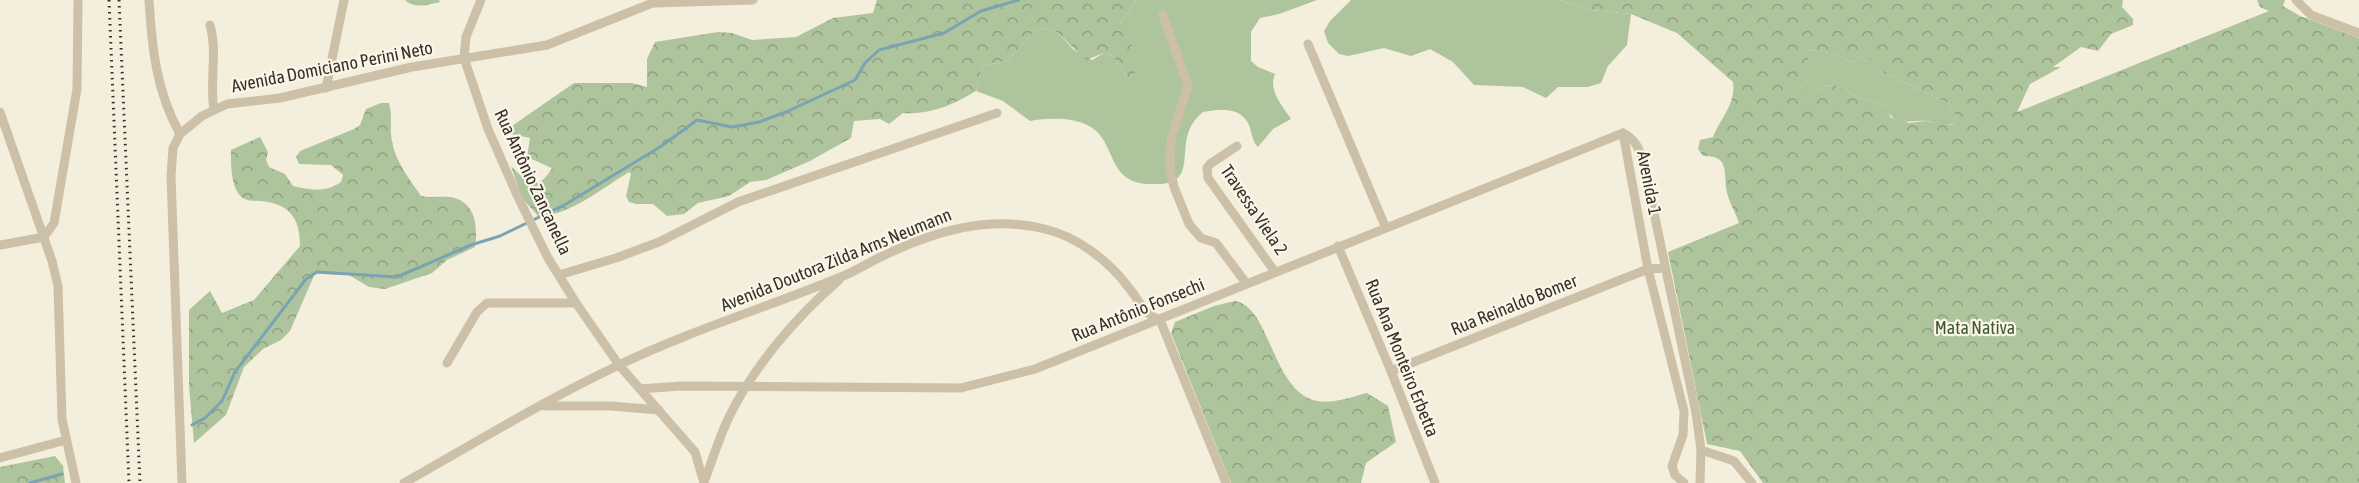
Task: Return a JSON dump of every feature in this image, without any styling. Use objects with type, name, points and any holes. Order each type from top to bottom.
[{"type":"street","points":[[0,245],[44,237],[54,223],[77,89],[78,0]]},
{"type":"street","points":[[149,0],[154,65],[168,112],[180,134],[173,148],[171,176],[182,483]]},
{"type":"street","points":[[326,88],[344,0]]},
{"type":"street","name":"Rua Antônio Zancanella","points":[[481,0],[466,37],[464,58],[488,129],[525,212],[558,275],[619,365],[695,452],[704,483]]},
{"type":"street","name":"Avenida Domiciano Perini Neto","points":[[180,134],[214,110],[227,104],[326,88],[412,67],[547,45],[657,1],[753,0]]},
{"type":"street","points":[[2296,0],[2311,15],[2359,33]]},
{"type":"street","points":[[1163,15],[1188,86],[1171,140],[1170,169],[1174,188],[1189,224],[1201,238],[1216,243],[1246,284]]},
{"type":"street","points":[[210,25],[214,45],[211,83],[214,110]]},
{"type":"street","points":[[1308,44],[1385,226]]},
{"type":"street","points":[[558,275],[659,242],[738,202],[998,113]]},
{"type":"street","points":[[0,115],[44,237],[58,286],[62,419],[76,483]]},
{"type":"street","name":"Rua Antônio Fonsechi","points":[[640,389],[681,386],[961,388],[1035,369],[1160,320],[1385,226],[1623,133]]},
{"type":"street","name":"Avenida 1","points":[[1623,133],[1632,137],[1639,147],[1696,413],[1701,450],[1700,483]]},
{"type":"street","name":"Avenida 1","points":[[1623,133],[1648,269],[1684,411],[1683,435],[1673,456],[1678,478],[1666,483]]},
{"type":"street","name":"Travessa Viela 2","points":[[1237,146],[1209,164],[1206,168],[1208,178],[1275,272]]},
{"type":"street","name":"Avenida Doutora Zilda Arns Neumann","points":[[404,483],[619,365],[844,276],[886,254],[940,233],[972,224],[1005,223],[1046,229],[1066,237],[1097,255],[1130,288],[1150,316],[1160,320]]},
{"type":"street","name":"Rua Ana Monteiro Erbetta","points":[[1338,246],[1435,483]]},
{"type":"street","name":"Rua Reinaldo Bomer","points":[[1391,371],[1648,269],[1665,268]]},
{"type":"street","points":[[704,483],[729,416],[747,387],[789,328],[808,306],[844,276]]},
{"type":"street","points":[[447,363],[477,312],[487,303],[576,303]]},
{"type":"street","points":[[1160,320],[1226,483]]},
{"type":"street","name":"Avenida Doutora Zilda Arns Neumann","points":[[542,406],[611,406],[659,410]]},
{"type":"street","points":[[0,458],[66,440]]},
{"type":"street","points":[[1701,450],[1734,460],[1752,483]]},
{"type":"street","points":[[1678,478],[1688,478],[1699,469]]},
{"type":"green space","points":[[405,0],[439,0],[440,2],[413,5]]},
{"type":"green space","points":[[877,0],[1136,0],[1120,24],[1134,51],[1133,82],[1113,56],[1104,53],[1086,60],[1057,32],[1043,28],[1034,32],[1007,61],[982,66],[976,91],[958,101],[932,111],[903,113],[889,124],[880,119],[854,121],[851,138],[810,161],[766,180],[750,182],[729,196],[698,203],[684,214],[667,216],[653,204],[629,202],[626,196],[631,174],[629,172],[574,206],[550,215],[538,216],[522,198],[511,166],[532,183],[542,181],[552,168],[527,157],[530,138],[506,133],[509,128],[574,83],[632,83],[647,87],[647,59],[655,42],[718,32],[732,33],[752,40],[796,37],[833,18],[873,13]]},
{"type":"green space","points":[[1136,0],[1317,0],[1279,14],[1260,18],[1251,32],[1251,61],[1258,67],[1275,74],[1273,86],[1275,92],[1291,119],[1273,129],[1258,147],[1253,140],[1249,125],[1240,115],[1229,110],[1203,112],[1194,121],[1189,131],[1180,175],[1169,183],[1148,184],[1135,182],[1125,176],[1118,169],[1104,141],[1089,126],[1060,119],[1030,121],[1003,101],[976,91],[982,66],[1007,61],[1034,32],[1043,28],[1057,32],[1074,50],[1092,60],[1104,53],[1113,56],[1130,81],[1120,24]]},
{"type":"green space","points":[[1351,0],[1559,0],[1590,10],[1631,14],[1627,45],[1608,66],[1601,83],[1588,87],[1558,87],[1546,98],[1523,87],[1474,85],[1453,62],[1430,49],[1411,56],[1384,48],[1348,56],[1339,54],[1328,43],[1324,31],[1330,21]]},
{"type":"green space","name":"Mata Nativa","points":[[1559,0],[2123,0],[2122,7],[2133,19],[2133,25],[2111,34],[2098,51],[2081,47],[2053,67],[2061,67],[2030,84],[2017,112],[2269,11],[2260,7],[2257,0],[2285,0],[2283,6],[2300,16],[2359,38],[2359,483],[1763,483],[1740,451],[1707,444],[1668,252],[1739,223],[1728,196],[1722,162],[1703,156],[1698,149],[1700,140],[1713,137],[1732,97],[1733,82],[1677,33],[1631,14],[1590,10]],"holes":[[[1808,51],[1835,54],[1852,63],[1860,57],[1870,59],[1882,72],[1948,103],[1955,115],[1956,123],[1951,125],[1925,121],[1909,123],[1890,117],[1889,110],[1884,105],[1863,99],[1835,85],[1816,91],[1804,91],[1802,87],[1808,80]]]},
{"type":"green space","points":[[1808,51],[1835,54],[1852,63],[1860,57],[1870,59],[1882,72],[1948,103],[1955,115],[1956,123],[1946,125],[1928,121],[1898,121],[1884,105],[1863,99],[1835,85],[1816,91],[1804,91],[1802,87],[1808,80]]},
{"type":"green space","points":[[381,103],[389,103],[394,148],[408,177],[421,196],[459,199],[470,209],[475,223],[475,247],[447,260],[432,273],[385,289],[369,287],[349,275],[324,274],[316,271],[290,331],[281,340],[263,349],[244,367],[226,415],[194,443],[189,386],[189,310],[210,291],[222,313],[254,300],[300,246],[299,230],[289,212],[277,204],[245,199],[236,190],[232,177],[231,150],[260,137],[268,152],[266,160],[269,167],[285,174],[293,186],[312,189],[329,188],[341,182],[343,175],[331,165],[299,164],[296,157],[300,151],[354,129],[360,125],[366,109]]},
{"type":"green space","points":[[1235,301],[1247,307],[1257,318],[1281,367],[1290,382],[1302,394],[1317,401],[1330,402],[1367,393],[1388,406],[1396,442],[1366,463],[1361,483],[1231,483],[1171,333],[1175,322],[1214,306]]},
{"type":"green space","points":[[55,456],[63,466],[65,483],[0,483],[0,467]]},
{"type":"waterway","points":[[192,425],[205,418],[222,401],[235,372],[306,279],[317,272],[397,277],[471,245],[500,236],[566,204],[660,147],[697,120],[732,127],[759,122],[786,112],[855,80],[865,63],[879,50],[944,33],[981,11],[1019,0]]},
{"type":"waterway","points":[[30,483],[62,474]]},
{"type":"railway","points":[[109,0],[129,483]]},
{"type":"railway","points":[[119,0],[140,483]]}]
